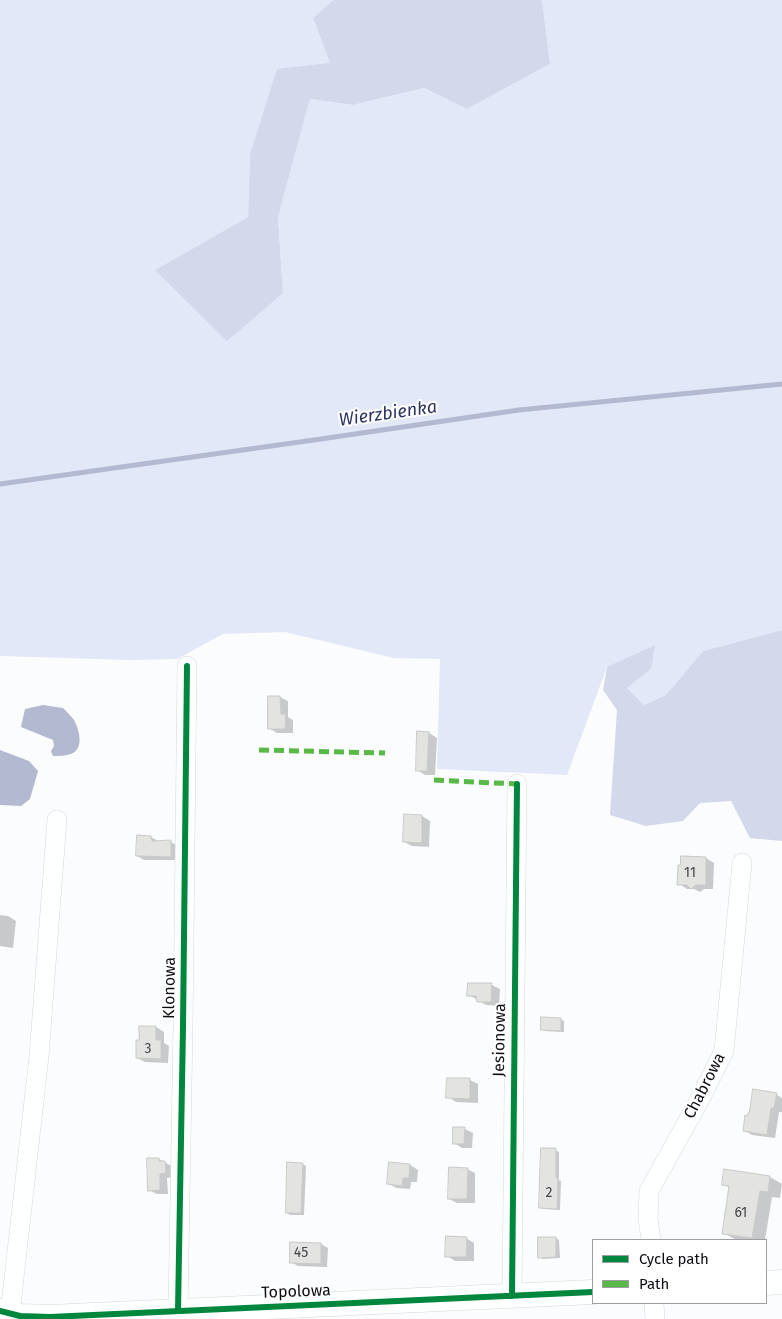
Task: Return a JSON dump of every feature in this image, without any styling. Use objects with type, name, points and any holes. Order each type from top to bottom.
[{"type":"street","name":"Klonowa","points":[[178,1310],[187,666]]},
{"type":"street","name":"Jesionowa","points":[[512,1296],[517,784]]},
{"type":"street","points":[[5,1312],[39,1056],[57,820]]},
{"type":"street","name":"Chabrowa","points":[[651,1239],[648,1218],[649,1191],[700,1099],[724,1051],[742,862]]},
{"type":"street","points":[[767,1283],[782,1282]]},
{"type":"street","name":"Topolowa","points":[[5,1312],[20,1316],[50,1317],[592,1292]]},
{"type":"street","points":[[654,1304],[655,1319]]},
{"type":"shaded area","points":[[0,0],[333,0],[313,18],[330,63],[250,155],[248,217],[155,270],[283,293],[278,217],[310,99],[353,105],[424,88],[467,109],[550,64],[542,0],[782,0],[782,630],[703,651],[666,695],[644,705],[627,688],[651,669],[607,667],[567,775],[437,769],[440,659],[394,658],[285,632],[223,634],[177,659],[129,660],[0,656]]},
{"type":"shaded area","points":[[333,0],[542,0],[550,64],[467,109],[424,88],[353,105],[310,99],[278,217],[283,293],[227,341],[155,270],[248,217],[250,155],[277,69],[330,63],[313,18]]},
{"type":"shaded area","points":[[782,630],[782,841],[750,838],[731,801],[700,803],[683,821],[646,826],[610,815],[617,710],[603,690],[607,667],[655,645],[651,669],[627,688],[644,705],[666,695],[703,651]]},
{"type":"shaded area","points":[[43,705],[63,708],[74,720],[78,728],[79,742],[78,747],[73,753],[53,756],[51,751],[54,746],[53,740],[21,727],[25,709]]},
{"type":"shaded area","points":[[0,750],[29,761],[38,771],[30,799],[21,806],[0,805]]},
{"type":"building","points":[[268,696],[280,696],[281,714],[286,714],[285,729],[268,729]]},
{"type":"building","points":[[417,731],[429,732],[427,771],[416,771]]},
{"type":"building","points":[[404,814],[422,815],[422,843],[403,842]]},
{"type":"building","points":[[137,835],[151,836],[152,841],[171,840],[171,857],[136,856]]},
{"type":"building","points":[[681,856],[706,857],[706,885],[696,885],[691,889],[687,885],[677,885],[678,865],[680,865]]},
{"type":"building","points":[[468,983],[492,983],[491,1002],[477,1002],[476,996],[467,996]]},
{"type":"building","points":[[541,1017],[561,1018],[561,1031],[541,1030]]},
{"type":"building","points":[[139,1026],[156,1026],[156,1040],[161,1040],[161,1059],[136,1058],[136,1040],[139,1040]]},
{"type":"building","points":[[447,1078],[470,1078],[470,1099],[446,1098]]},
{"type":"building","points":[[753,1089],[777,1093],[774,1108],[771,1108],[767,1135],[743,1131],[745,1115],[747,1116],[749,1113]]},
{"type":"building","points":[[453,1127],[465,1127],[464,1144],[453,1144]]},
{"type":"building","points":[[541,1148],[556,1148],[556,1178],[558,1178],[557,1209],[539,1208]]},
{"type":"building","points":[[147,1158],[159,1158],[159,1161],[165,1161],[166,1173],[160,1174],[160,1190],[148,1191]]},
{"type":"building","points":[[287,1162],[303,1163],[301,1213],[286,1213]]},
{"type":"building","points":[[389,1162],[410,1164],[409,1178],[403,1178],[402,1186],[387,1184]]},
{"type":"building","points":[[449,1167],[468,1168],[467,1199],[448,1199]]},
{"type":"building","points":[[724,1169],[770,1176],[768,1192],[760,1191],[752,1238],[722,1234],[729,1186],[722,1185]]},
{"type":"building","points":[[446,1236],[467,1237],[466,1257],[445,1257]]},
{"type":"building","points":[[538,1237],[556,1237],[556,1257],[538,1258]]},
{"type":"building","points":[[290,1242],[321,1243],[321,1264],[290,1263]]},
{"type":"waterway","name":"Wierzbienka","points":[[0,484],[519,410],[782,384]]},
{"type":"marked path","points":[[259,750],[385,753]]},
{"type":"marked path","points":[[434,780],[517,784]]},
{"type":"cycle path","points":[[178,1310],[187,666]]},
{"type":"cycle path","points":[[512,1296],[517,784]]},
{"type":"cycle path","points":[[0,1311],[20,1316],[50,1317],[592,1292]]}]
